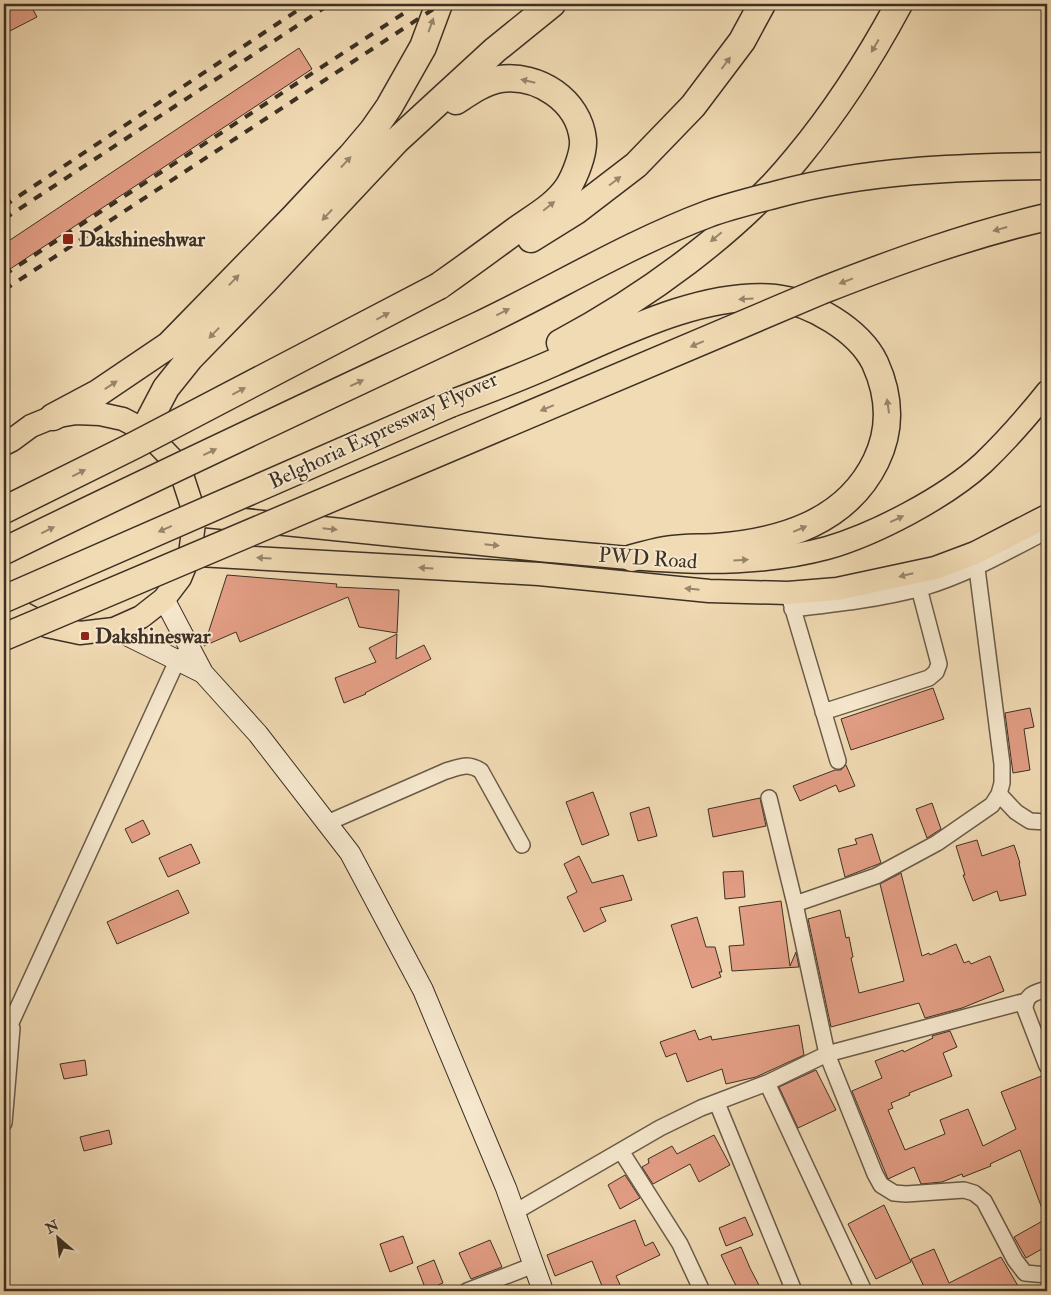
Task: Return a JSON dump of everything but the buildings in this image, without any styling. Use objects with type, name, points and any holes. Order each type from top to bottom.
[{"type":"highway","points":[[53,417],[98,393],[169,345],[293,218],[357,149],[389,108],[424,47],[439,4]]},
{"type":"highway","points":[[144,430],[166,388],[190,358],[396,142],[495,50],[552,4]]},
{"type":"highway","points":[[4,510],[135,445],[534,238],[576,211],[636,165],[693,106],[742,42],[762,4]]},
{"type":"highway","name":"Belghoria Expressway Flyover","points":[[4,598],[450,404],[582,332],[641,295],[694,257],[750,208],[796,159],[828,118],[860,71],[899,4]]},
{"type":"highway","points":[[396,142],[445,107],[486,83],[511,78],[536,83],[558,96],[568,105],[580,128],[583,142],[579,162],[575,175],[560,198],[538,216],[439,286]]},
{"type":"highway","points":[[4,551],[486,322],[593,266],[708,214],[778,194],[835,181],[900,172],[960,167],[1047,166]]},
{"type":"highway","points":[[4,637],[327,502],[821,291],[957,241],[1047,217]]},
{"type":"highway","points":[[450,404],[515,380],[624,331],[706,304],[746,299],[776,298],[802,305],[827,316],[867,349],[882,380],[889,415],[882,450],[864,483],[848,500],[834,511],[813,523],[778,538],[714,547],[665,550],[632,558]]},
{"type":"main road","name":"PWD Road","points":[[195,515],[632,558],[707,562],[791,556],[829,547],[869,532],[910,513],[944,492],[981,465],[1009,438],[1047,392]]},
{"type":"main road","points":[[4,598],[17,610],[47,626],[80,633],[114,629],[141,617],[164,599],[180,578],[190,554],[195,515],[180,466],[144,430],[123,419],[100,414],[76,413],[53,417],[31,426],[7,444]]},
{"type":"main road","name":"PWD Road","points":[[190,554],[539,574],[790,601],[837,589],[976,560],[1047,516]]},
{"type":"street","points":[[838,761],[790,601],[854,602],[919,588],[976,560],[1047,531]]},
{"type":"street","points":[[795,904],[876,876],[906,861],[937,843],[992,805],[999,794],[1002,782],[1002,764],[976,560]]},
{"type":"street","points":[[823,712],[929,678],[936,672],[939,664],[919,588]]},
{"type":"street","points":[[164,599],[184,654],[258,734],[350,853],[423,990],[515,1212],[544,1291]]},
{"type":"street","points":[[114,629],[184,654]]},
{"type":"street","points":[[4,1038],[184,654]]},
{"type":"street","points":[[327,823],[446,771],[466,765],[474,766],[481,771],[522,845]]},
{"type":"street","points":[[999,794],[1016,812],[1030,821],[1047,822]]},
{"type":"street","points":[[769,798],[795,904],[827,1054],[881,1185],[894,1193],[906,1194],[964,1190],[974,1193],[984,1202],[1015,1260],[1025,1273],[1047,1275]]},
{"type":"street","points":[[515,1212],[660,1128],[717,1102],[767,1083],[827,1054],[1026,1001],[1033,993],[1047,989]]},
{"type":"street","points":[[1026,1001],[1025,1010],[1047,1066]]},
{"type":"street","points":[[4,1123],[13,1016]]},
{"type":"street","points":[[767,1083],[864,1291]]},
{"type":"street","points":[[717,1102],[794,1291]]},
{"type":"street","points":[[620,1151],[680,1244],[702,1291]]},
{"type":"street","points":[[466,1291],[534,1265]]},
{"type":"railway","points":[[4,206],[307,4]]},
{"type":"railway","points":[[4,219],[330,4]]},
{"type":"railway","points":[[4,275],[418,4]]},
{"type":"railway","points":[[4,290],[441,4]]},
{"type":"place","name":"Dakshineshwar","points":[[68,239]]},
{"type":"place","name":"Dakshineswar","points":[[85,636]]}]
